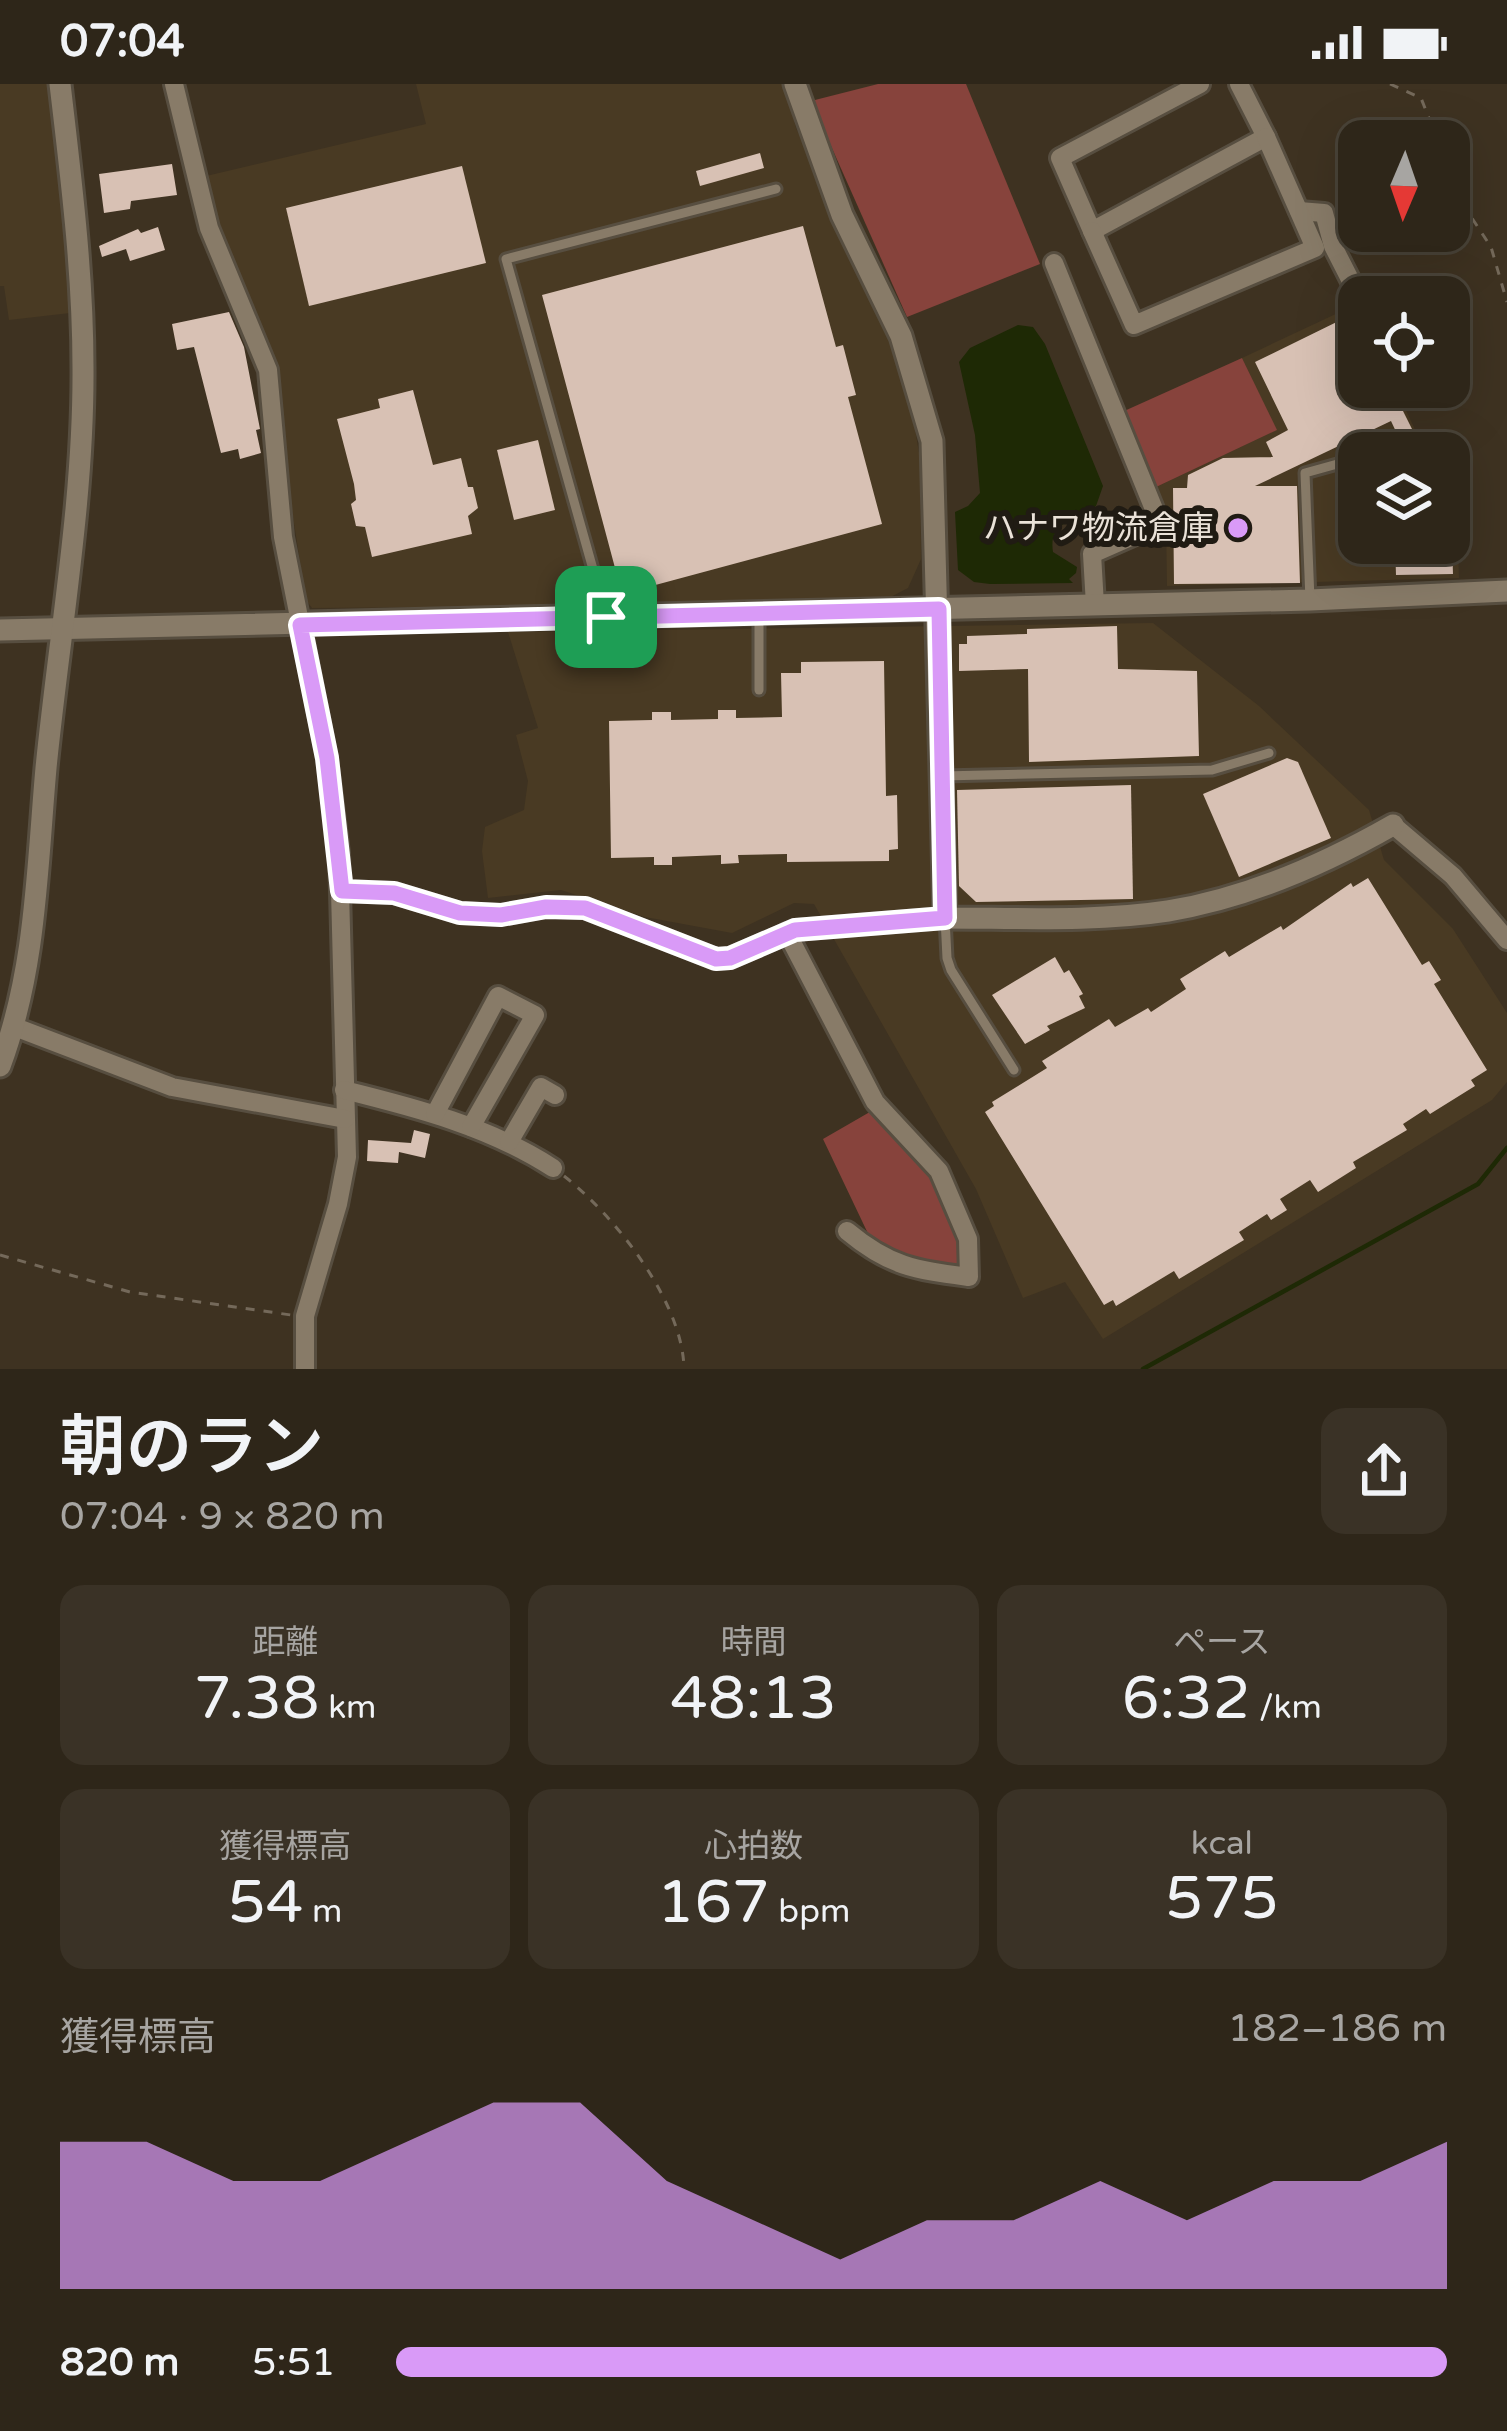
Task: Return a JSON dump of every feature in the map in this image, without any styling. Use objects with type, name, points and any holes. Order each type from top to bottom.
[{"type":"street","points":[[0,1066],[39,879],[46,766],[65,629],[83,370],[76,223],[60,84]]},
{"type":"street","points":[[174,84],[209,228],[268,370],[281,519],[327,758],[342,891],[347,1157],[305,1316],[304,1369]]},
{"type":"street","points":[[794,84],[842,215],[901,336],[932,441],[945,918]]},
{"type":"street","points":[[1200,84],[1060,158],[1134,325],[1315,248],[1239,84]]},
{"type":"street","points":[[1092,231],[1266,137]]},
{"type":"street","points":[[1299,211],[1324,213],[1348,276]]},
{"type":"street","points":[[1054,263],[1160,524],[1092,554],[1095,605]]},
{"type":"street","points":[[0,630],[1310,600],[1507,591]]},
{"type":"street","points":[[342,891],[394,893],[460,913],[501,915],[546,907],[585,908],[716,959],[730,958],[787,933],[858,922],[1091,918],[1184,907],[1270,885],[1393,825],[1454,876],[1507,940]]},
{"type":"street","points":[[787,933],[875,1102],[939,1171],[968,1239],[970,1277],[908,1269],[870,1250],[847,1231]]},
{"type":"street","points":[[435,1114],[498,996],[535,1015],[471,1127]]},
{"type":"street","points":[[8,1037],[172,1087],[345,1119]]},
{"type":"street","points":[[509,1142],[541,1087],[555,1095]]},
{"type":"street","points":[[344,1090],[471,1127],[554,1168]]},
{"type":"lane","points":[[606,617],[506,260],[776,189]]},
{"type":"lane","points":[[1310,600],[1306,473],[1338,464]]},
{"type":"lane","points":[[758,690],[759,614]]},
{"type":"lane","points":[[942,776],[1212,770],[1269,753]]},
{"type":"lane","points":[[945,918],[951,970],[1014,1070]]},
{"type":"path","points":[[1390,84],[1421,98],[1430,120]]},
{"type":"path","points":[[1470,215],[1491,247],[1507,302]]},
{"type":"path","points":[[554,1168],[582,1190],[645,1262],[678,1337],[684,1369]]},
{"type":"path","points":[[0,1255],[130,1292],[305,1316]]},
{"type":"shaded area","points":[[0,84],[49,84],[70,269],[70,313],[9,320],[4,286],[0,286]]},
{"type":"shaded area","points":[[416,84],[785,84],[796,128],[907,381],[920,459],[921,559],[908,588],[877,604],[312,608],[306,600],[280,433],[279,383],[211,216],[202,177],[426,124]]},
{"type":"shaded area","points":[[878,84],[966,84],[1040,264],[907,317],[811,101]]},
{"type":"shaded area","points":[[1338,313],[1338,408],[1405,408],[1416,432],[1338,432],[1338,564],[1459,564],[1459,578],[1167,586],[1166,520],[1154,488],[1276,430],[1242,358]]},
{"type":"shaded area","points":[[1018,325],[1033,327],[1045,344],[1103,486],[1096,506],[1055,534],[1053,552],[1077,567],[1069,579],[1073,583],[990,584],[974,582],[958,570],[955,512],[980,493],[975,435],[959,362],[970,348]]},
{"type":"shaded area","points":[[1242,358],[1277,430],[1154,488],[1122,412]]},
{"type":"shaded area","points":[[1153,623],[1259,706],[1369,810],[1384,860],[1453,929],[1507,1013],[1507,1082],[1492,1100],[1103,1339],[1065,1282],[1023,1298],[976,1189],[814,904],[794,903],[732,933],[645,917],[561,890],[488,898],[482,851],[485,827],[524,810],[528,781],[516,735],[538,728],[508,632]]},
{"type":"shaded area","points":[[875,1109],[921,1164],[944,1202],[958,1245],[960,1270],[908,1263],[872,1242],[823,1139]]},
{"type":"building","points":[[760,153],[764,168],[700,186],[696,171]]},
{"type":"building","points":[[172,164],[177,195],[131,201],[130,209],[104,213],[99,174]]},
{"type":"building","points":[[462,166],[486,263],[309,306],[286,208]]},
{"type":"building","points":[[803,226],[836,347],[843,345],[856,395],[848,397],[882,524],[622,594],[542,295]]},
{"type":"building","points":[[158,227],[165,250],[130,261],[126,249],[102,257],[99,246],[138,229],[141,233]]},
{"type":"building","points":[[229,312],[244,347],[260,429],[256,430],[261,453],[240,459],[238,449],[221,453],[194,347],[177,350],[172,324]]},
{"type":"building","points":[[1338,321],[1338,408],[1402,408],[1414,432],[1396,432],[1391,421],[1368,432],[1338,432],[1338,446],[1255,486],[1297,486],[1300,583],[1174,584],[1173,488],[1187,488],[1188,475],[1223,458],[1273,457],[1266,442],[1288,430],[1255,362]]},
{"type":"building","points":[[413,390],[433,465],[461,458],[468,487],[473,487],[478,508],[468,516],[472,534],[372,557],[365,527],[356,526],[351,504],[356,500],[354,484],[337,419],[380,408],[378,399]]},
{"type":"building","points":[[538,440],[555,510],[514,520],[497,450]]},
{"type":"building","points":[[1396,564],[1453,564],[1453,574],[1396,575]]},
{"type":"building","points":[[1117,626],[1118,669],[1197,671],[1199,756],[1029,762],[1028,669],[959,671],[959,644],[967,644],[967,636]]},
{"type":"building","points":[[884,661],[886,796],[897,795],[898,849],[889,850],[889,861],[787,862],[787,854],[738,855],[739,863],[721,864],[721,855],[672,857],[672,865],[654,865],[654,857],[611,858],[609,721],[652,720],[652,712],[671,712],[671,720],[718,719],[718,710],[736,710],[736,718],[782,717],[781,673],[801,673],[801,662]]},
{"type":"building","points":[[1287,758],[1298,762],[1331,838],[1239,877],[1203,794]]},
{"type":"building","points":[[1131,785],[1133,899],[976,902],[959,886],[957,790]]},
{"type":"building","points":[[1368,878],[1422,965],[1429,961],[1441,980],[1434,984],[1487,1070],[1471,1080],[1475,1086],[1430,1114],[1426,1109],[1403,1124],[1407,1130],[1353,1162],[1356,1168],[1318,1192],[1310,1180],[1280,1199],[1287,1210],[1271,1220],[1267,1214],[1239,1232],[1244,1240],[1179,1279],[1174,1271],[1116,1306],[1113,1300],[1104,1305],[985,1112],[994,1106],[992,1102],[1047,1068],[1042,1061],[1109,1019],[1115,1027],[1148,1008],[1151,1012],[1186,989],[1180,979],[1225,951],[1229,957],[1281,926],[1283,930],[1351,883],[1353,887]]},
{"type":"building","points":[[1055,957],[1064,973],[1069,970],[1085,1008],[1047,1026],[1050,1030],[1025,1044],[992,995]]},
{"type":"building","points":[[414,1130],[430,1134],[425,1158],[399,1152],[398,1163],[367,1161],[368,1140],[411,1143]]},
{"type":"waterway","points":[[1143,1369],[1478,1184],[1507,1148]]},
{"type":"place","name":"ハナワ物流倉庫","points":[[1238,528]]},
{"type":"route","points":[[939,609],[945,918],[795,930],[730,958],[716,959],[585,908],[546,907],[501,915],[460,913],[394,893],[342,891],[327,758],[300,625],[606,617],[939,609]]}]
